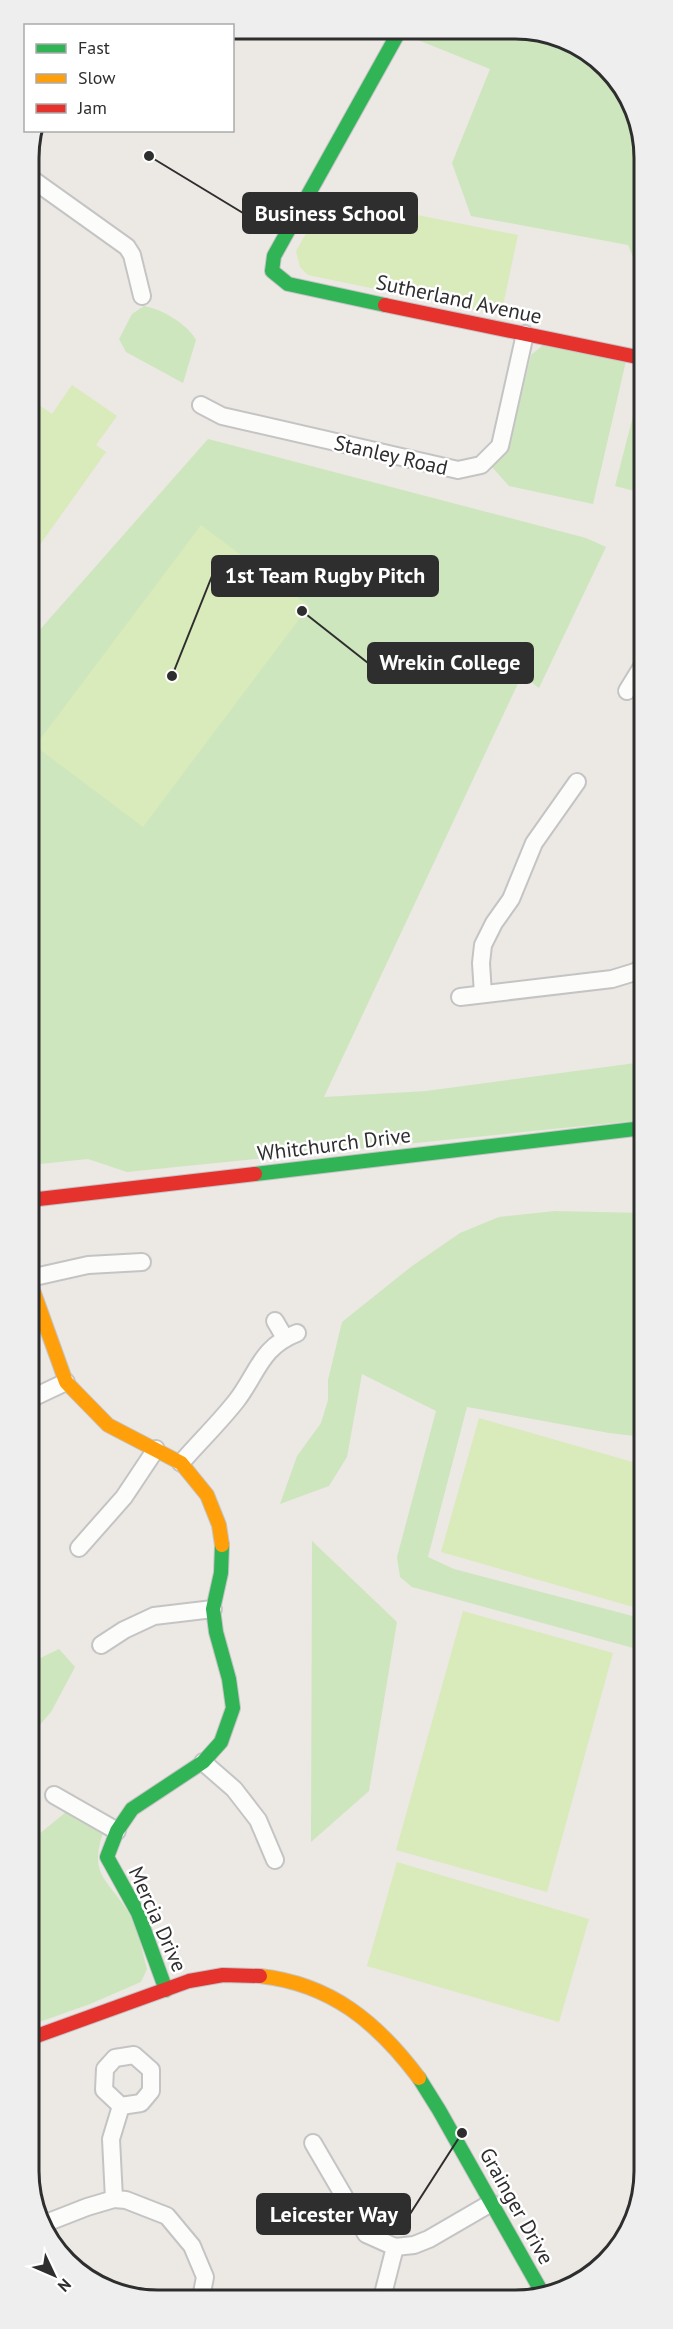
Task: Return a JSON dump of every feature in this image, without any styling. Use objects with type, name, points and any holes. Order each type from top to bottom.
[{"type":"street","name":"Sutherland Avenue","points":[[395,39],[274,256],[272,271],[288,284],[301,288],[634,356]]},
{"type":"street","points":[[39,184],[127,247],[132,255],[142,296]]},
{"type":"street","name":"Stanley Road","points":[[201,405],[222,416],[458,470],[470,468],[481,465],[500,446],[525,334]]},
{"type":"street","points":[[627,691],[634,680]]},
{"type":"street","points":[[483,994],[481,963],[483,945],[494,923],[511,899],[534,843],[577,782]]},
{"type":"street","points":[[460,997],[612,979],[634,972]]},
{"type":"street","name":"Whitchurch Drive","points":[[39,1199],[634,1129]]},
{"type":"street","points":[[39,1278],[88,1265],[142,1262]]},
{"type":"street","name":"Mercia Drive","points":[[39,1306],[66,1382],[108,1425],[181,1463],[207,1495],[219,1525],[222,1549],[213,1609],[216,1632],[229,1679],[233,1708],[221,1742],[202,1762],[132,1809],[117,1831],[107,1857],[138,1913],[166,1989]]},
{"type":"street","points":[[181,1463],[236,1400],[268,1350],[291,1335],[275,1321]]},
{"type":"street","points":[[39,1395],[66,1382]]},
{"type":"street","points":[[79,1548],[124,1497],[156,1449]]},
{"type":"street","points":[[101,1645],[124,1630],[154,1616],[213,1609]]},
{"type":"street","points":[[202,1762],[234,1789],[258,1820],[275,1860]]},
{"type":"street","points":[[54,1795],[117,1831]]},
{"type":"street","name":"Grainger Drive","points":[[39,2035],[200,1978],[232,1974],[262,1976],[300,1984],[344,2002],[377,2026],[415,2071],[539,2288]]},
{"type":"street","points":[[114,2199],[111,2139],[121,2106]]},
{"type":"street","points":[[313,2143],[366,2234],[394,2247],[414,2246],[491,2203]]},
{"type":"street","points":[[50,2221],[114,2199],[126,2200],[167,2216],[192,2246],[205,2277],[203,2290]]},
{"type":"street","points":[[384,2290],[394,2247]]},
{"type":"green space","points":[[415,39],[515,39],[553,45],[581,59],[599,74],[614,92],[628,120],[633,142],[634,259],[628,245],[471,216],[452,163],[490,69]]},
{"type":"green space","points":[[327,197],[518,235],[501,315],[308,275],[300,267],[296,251]]},
{"type":"green space","points":[[144,306],[173,318],[187,328],[196,340],[183,383],[126,352],[119,339],[132,314]]},
{"type":"green space","points":[[543,345],[626,361],[593,504],[509,486],[491,466],[508,450],[531,355]]},
{"type":"green space","points":[[72,385],[117,416],[96,445],[106,452],[39,546],[39,405],[52,414]]},
{"type":"green space","points":[[634,412],[634,491],[615,486]]},
{"type":"green space","points":[[208,439],[586,538],[606,547],[539,688],[522,675],[324,1097],[426,1091],[634,1063],[634,1121],[127,1172],[88,1159],[39,1164],[39,631]]},
{"type":"green space","points":[[201,525],[309,606],[143,827],[39,749],[39,741]]},
{"type":"green space","points":[[555,1211],[634,1213],[634,1436],[467,1407],[428,1557],[454,1569],[634,1616],[634,1648],[412,1587],[400,1577],[397,1557],[436,1411],[362,1374],[347,1457],[329,1486],[280,1504],[297,1456],[321,1423],[328,1400],[328,1380],[342,1322],[412,1266],[460,1233],[499,1217]]},
{"type":"green space","points":[[479,1418],[634,1462],[634,1607],[441,1552]]},
{"type":"green space","points":[[312,1541],[397,1622],[369,1791],[311,1842]]},
{"type":"green space","points":[[463,1611],[613,1653],[547,1892],[396,1850]]},
{"type":"green space","points":[[59,1649],[75,1667],[51,1712],[39,1726],[39,1659]]},
{"type":"green space","points":[[66,1812],[103,1833],[98,1859],[100,1869],[133,1921],[147,1969],[141,1982],[39,2022],[39,1834]]},
{"type":"green space","points":[[397,1862],[589,1919],[559,2022],[367,1966]]},
{"type":"traffic: fast","points":[[385,305],[288,284],[272,271],[274,256],[395,39]]},
{"type":"traffic: fast","points":[[255,1174],[634,1129]]},
{"type":"traffic: fast","points":[[166,1990],[138,1913],[107,1857],[117,1831],[132,1809],[203,1762],[221,1742],[233,1708],[229,1679],[216,1632],[213,1609],[221,1573],[222,1545]]},
{"type":"traffic: fast","points":[[419,2078],[539,2288]]},
{"type":"traffic: slow","points":[[39,1307],[66,1382],[108,1425],[181,1463],[207,1495],[219,1525],[222,1545]]},
{"type":"traffic: slow","points":[[260,1976],[309,1987],[350,2009],[369,2023],[419,2078]]},
{"type":"traffic: jam","points":[[385,305],[634,356]]},
{"type":"traffic: jam","points":[[39,1199],[255,1174]]},
{"type":"traffic: jam","points":[[39,2035],[189,1981],[223,1975],[260,1976]]},
{"type":"place","name":"Business School","points":[[149,156]]},
{"type":"place","name":"Wrekin College","points":[[302,611]]},
{"type":"place","name":"1st Team Rugby Pitch","points":[[172,676]]},
{"type":"place","name":"Leicester Way","points":[[462,2133]]}]
